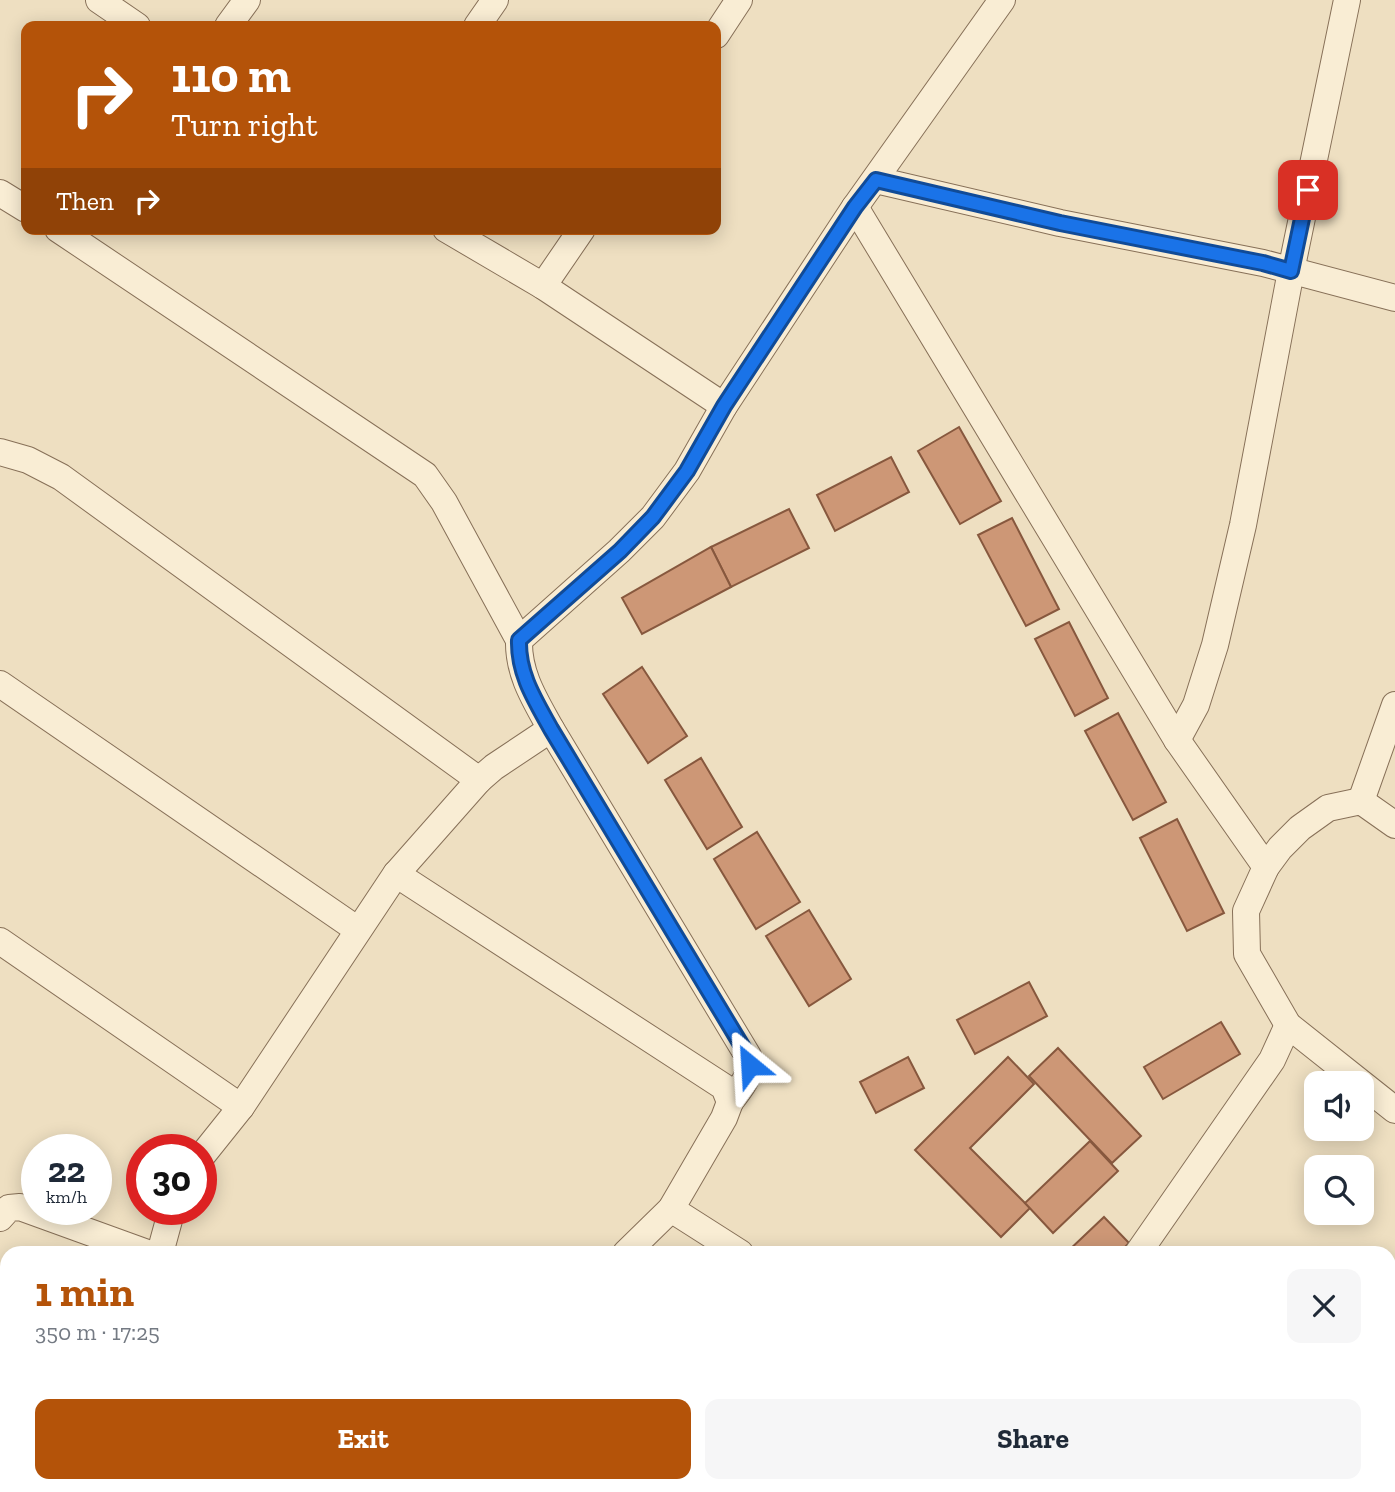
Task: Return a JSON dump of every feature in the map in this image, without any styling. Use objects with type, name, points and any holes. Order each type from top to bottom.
[{"type":"street","points":[[99,0],[130,21]]},
{"type":"street","points":[[232,21],[247,0]]},
{"type":"street","points":[[480,21],[495,0]]},
{"type":"street","points":[[721,27],[740,0]]},
{"type":"street","points":[[519,640],[620,551],[653,517],[687,471],[724,406],[855,207],[1002,0]]},
{"type":"street","points":[[1177,740],[1196,705],[1215,645],[1243,525],[1291,271],[1347,0]]},
{"type":"street","points":[[876,180],[1060,223],[1263,263],[1395,298]]},
{"type":"street","points":[[0,192],[21,206]]},
{"type":"street","points":[[855,207],[1177,740],[1266,867]]},
{"type":"street","points":[[76,235],[425,475],[444,502],[519,640],[518,656],[524,680],[748,1056],[750,1065],[747,1077],[730,1102],[724,1118],[671,1209],[633,1246]]},
{"type":"street","points":[[456,235],[543,286],[724,406]]},
{"type":"street","points":[[543,286],[578,235]]},
{"type":"street","points":[[0,452],[28,460],[61,477],[479,780]]},
{"type":"street","points":[[0,684],[358,930]]},
{"type":"street","points":[[1361,801],[1395,705]]},
{"type":"street","points":[[217,1137],[241,1107],[396,874],[479,780],[505,759],[551,729]]},
{"type":"street","points":[[1395,825],[1361,801],[1328,808],[1300,828],[1280,848],[1266,867],[1246,911],[1247,954],[1288,1024],[1395,1110]]},
{"type":"street","points":[[396,874],[724,1087],[730,1102]]},
{"type":"street","points":[[0,942],[241,1107]]},
{"type":"street","points":[[1143,1246],[1272,1060],[1288,1024]]},
{"type":"street","points":[[0,1218],[9,1208],[20,1207],[128,1246]]},
{"type":"street","points":[[671,1209],[729,1246]]},
{"type":"street","points":[[162,1246],[168,1225]]},
{"type":"building","points":[[959,427],[1001,501],[960,524],[918,451]]},
{"type":"building","points":[[891,457],[909,492],[835,531],[817,495]]},
{"type":"building","points":[[789,509],[809,548],[731,587],[711,547]]},
{"type":"building","points":[[1012,518],[1059,609],[1026,626],[978,535]]},
{"type":"building","points":[[711,547],[731,587],[642,634],[622,598]]},
{"type":"building","points":[[1069,622],[1108,698],[1075,716],[1035,639]]},
{"type":"building","points":[[642,667],[687,736],[648,763],[603,694]]},
{"type":"building","points":[[1118,713],[1166,802],[1133,820],[1085,731]]},
{"type":"building","points":[[701,758],[742,827],[707,849],[665,780]]},
{"type":"building","points":[[1177,819],[1224,913],[1187,931],[1140,838]]},
{"type":"building","points":[[757,832],[800,902],[756,929],[714,859]]},
{"type":"building","points":[[809,910],[851,979],[809,1006],[766,936]]},
{"type":"building","points":[[1029,982],[1047,1016],[975,1054],[957,1020]]},
{"type":"building","points":[[1221,1022],[1240,1054],[1163,1099],[1144,1067]]},
{"type":"building","points":[[1058,1048],[1141,1136],[1112,1163],[1029,1076]]},
{"type":"building","points":[[908,1057],[924,1088],[876,1113],[860,1082]]},
{"type":"building","points":[[1008,1057],[1034,1084],[970,1148],[1030,1208],[1001,1237],[915,1150]]},
{"type":"building","points":[[1090,1141],[1118,1171],[1053,1233],[1025,1203]]},
{"type":"building","points":[[1104,1217],[1129,1243],[1126,1246],[1073,1246]]},
{"type":"route","points":[[750,1065],[748,1056],[524,680],[518,656],[519,640],[620,551],[653,517],[687,471],[724,406],[855,207],[876,180],[1060,223],[1263,263],[1291,271],[1308,190]]}]
